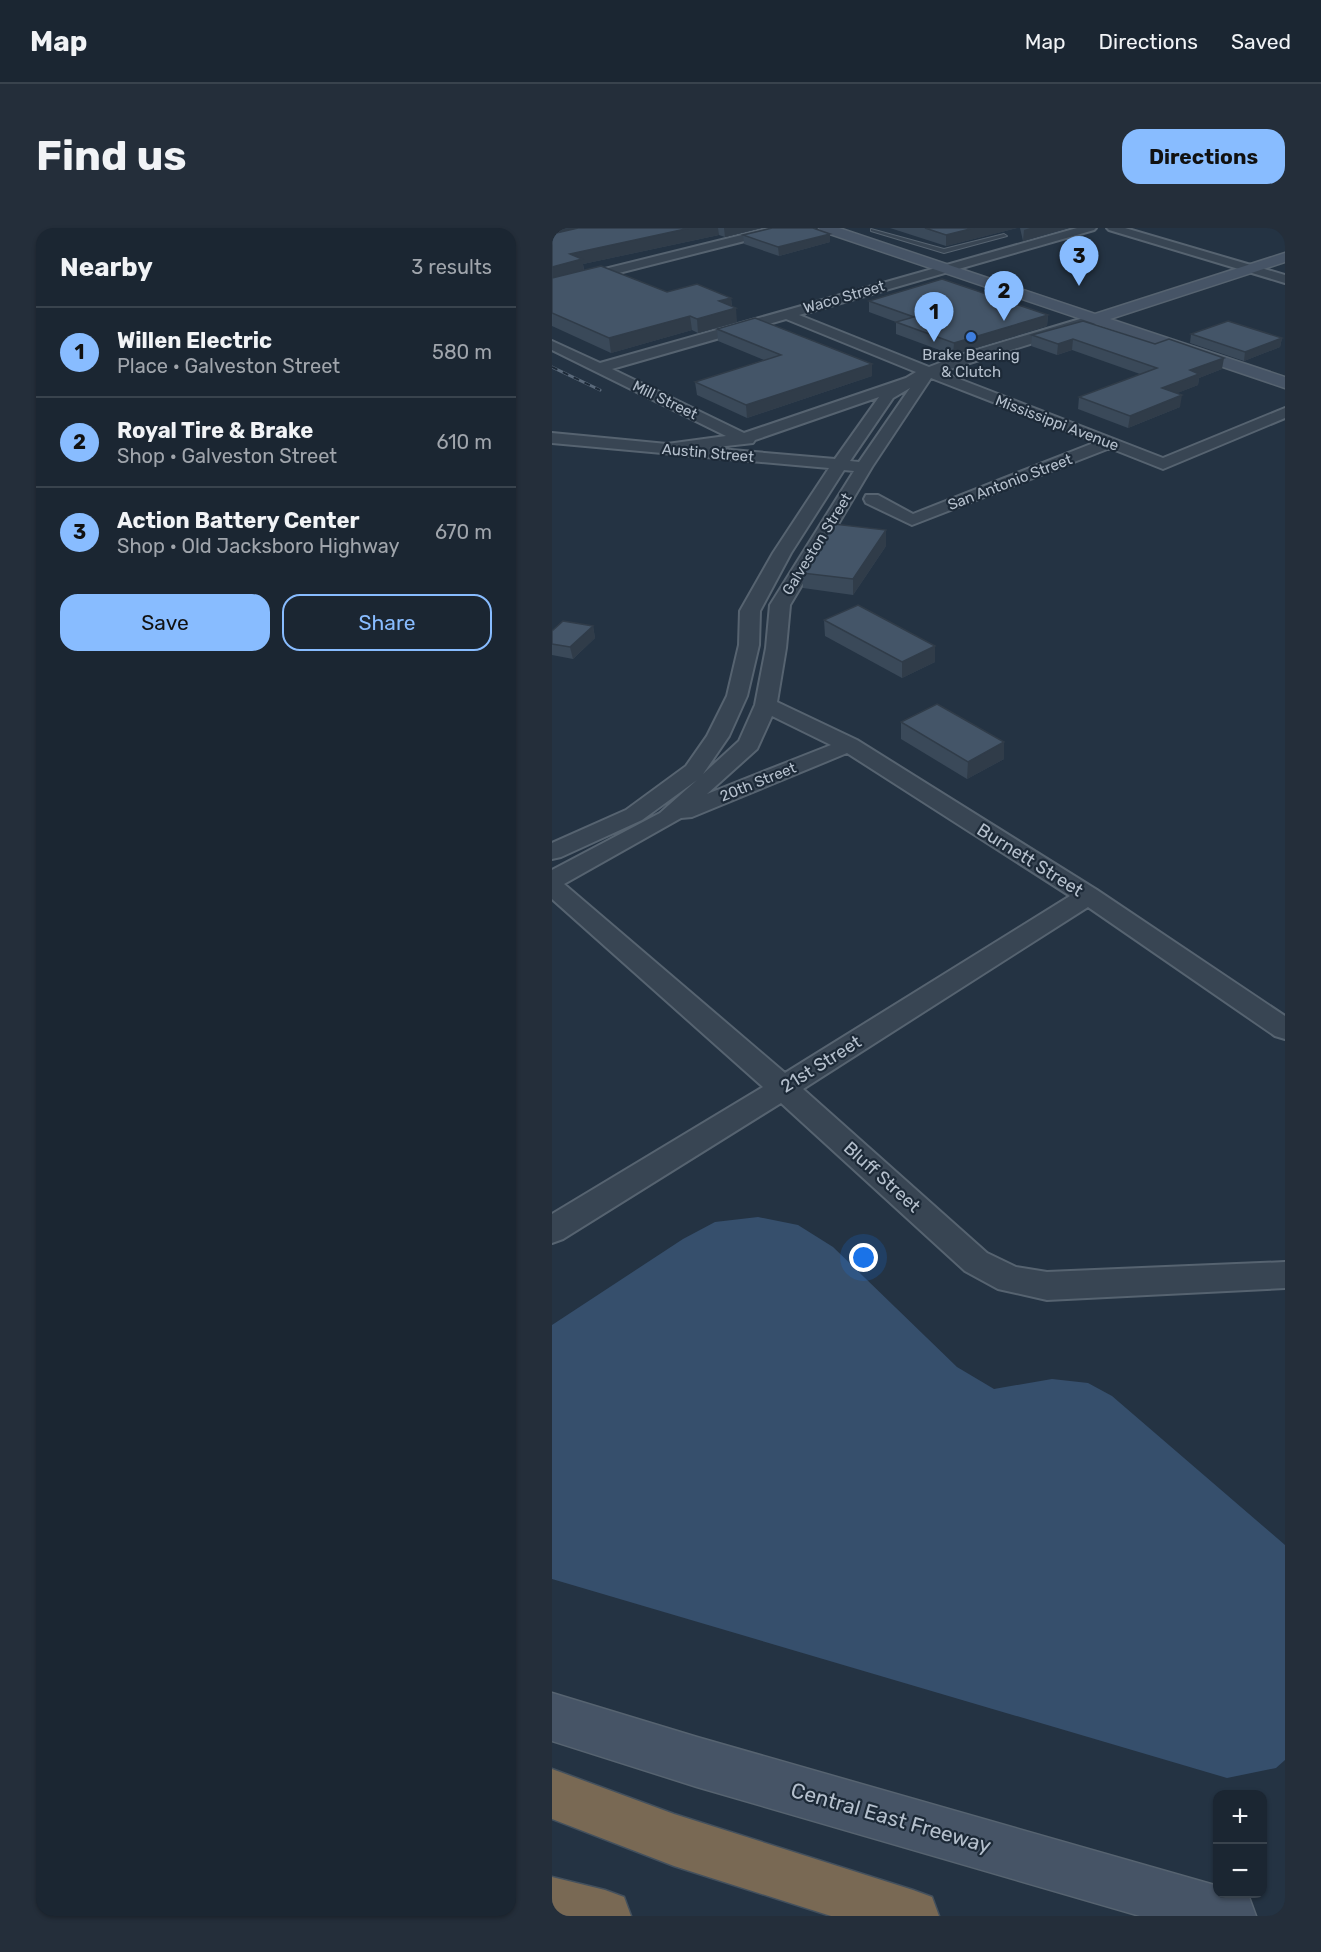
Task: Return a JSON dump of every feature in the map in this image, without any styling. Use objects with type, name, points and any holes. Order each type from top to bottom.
[{"type":"highway","points":[[552,1794],[674,1840],[913,1916]]},
{"type":"highway","points":[[552,1904],[585,1916]]},
{"type":"highway","points":[[552,1904],[605,1916]]},
{"type":"main road","points":[[826,228],[1285,383]]},
{"type":"main road","name":"Galveston Street","points":[[1095,319],[1285,257]]},
{"type":"main road","name":"Central East Freeway","points":[[552,1717],[697,1762],[1230,1916]]},
{"type":"street","points":[[552,286],[784,228]]},
{"type":"street","name":"Waco Street","points":[[599,368],[1090,228]]},
{"type":"street","points":[[1113,228],[1285,279]]},
{"type":"street","name":"Mississippi Avenue","points":[[785,314],[920,376],[1163,464],[1285,413]]},
{"type":"street","name":"Galveston Street","points":[[665,449],[744,438],[1050,331],[1095,319]]},
{"type":"street","name":"Mill Street","points":[[552,345],[744,438],[776,459]]},
{"type":"street","name":"Galveston Street","points":[[552,852],[634,815],[693,771],[718,736],[736,696],[749,645],[750,611],[782,553],[837,465],[888,395],[920,376]]},
{"type":"street","name":"Galveston Street","points":[[552,880],[668,818],[749,744],[766,705],[776,648],[780,604],[920,376]]},
{"type":"street","name":"Austin Street","points":[[552,438],[864,467]]},
{"type":"street","name":"San Antonio Street","points":[[872,499],[912,520],[1109,443]]},
{"type":"street","name":"Burnett Street","points":[[766,705],[849,745],[1088,896],[1285,1029]]},
{"type":"street","name":"20th Street","points":[[668,818],[849,745]]},
{"type":"street","name":"Bluff Street","points":[[552,886],[783,1088],[976,1262],[1010,1279],[1047,1286],[1285,1275]]},
{"type":"street","name":"21st Street","points":[[552,1230],[1088,896]]},
{"type":"lane","points":[[850,236],[881,228]]},
{"type":"lane","points":[[873,230],[944,251],[1004,236]]},
{"type":"water","points":[[758,1217],[798,1225],[833,1247],[957,1367],[994,1389],[1052,1379],[1088,1383],[1112,1396],[1285,1545],[1285,1760],[1276,1768],[1227,1778],[552,1579],[552,1325],[683,1239],[715,1222]]},
{"type":"building","points":[[578,228],[690,228],[570,254],[582,259],[552,267],[552,234]]},
{"type":"building","points":[[772,228],[813,228],[830,234],[778,247],[743,235]]},
{"type":"building","points":[[925,228],[974,228],[946,235]]},
{"type":"building","points":[[601,266],[667,292],[697,284],[731,298],[719,301],[736,308],[697,319],[690,316],[609,338],[552,313],[552,278]]},
{"type":"building","points":[[942,279],[1048,315],[954,343],[896,322],[914,317],[869,301]]},
{"type":"building","points":[[755,318],[872,364],[746,405],[695,382],[781,355],[717,329]]},
{"type":"building","points":[[1083,321],[1155,344],[1169,339],[1224,358],[1190,370],[1199,374],[1162,388],[1182,395],[1130,416],[1079,397],[1157,368],[1073,339],[1058,344],[1032,335]]},
{"type":"building","points":[[1228,321],[1282,338],[1245,352],[1191,334]]},
{"type":"building","points":[[834,524],[886,530],[853,579],[802,573]]},
{"type":"building","points":[[858,605],[935,646],[902,662],[824,620]]},
{"type":"building","points":[[563,621],[593,626],[570,647],[552,644],[552,631]]},
{"type":"building","points":[[937,704],[1004,742],[968,762],[901,722]]},
{"type":"railway","points":[[552,367],[600,390]]},
{"type":"place","name":"Action Battery Center","points":[[1079,286]]},
{"type":"place","name":"Royal Tire & Brake","points":[[1004,321]]},
{"type":"place","name":"Brake Bearing & Clutch","points":[[971,337]]},
{"type":"place","name":"Willen Electric","points":[[934,342]]}]
